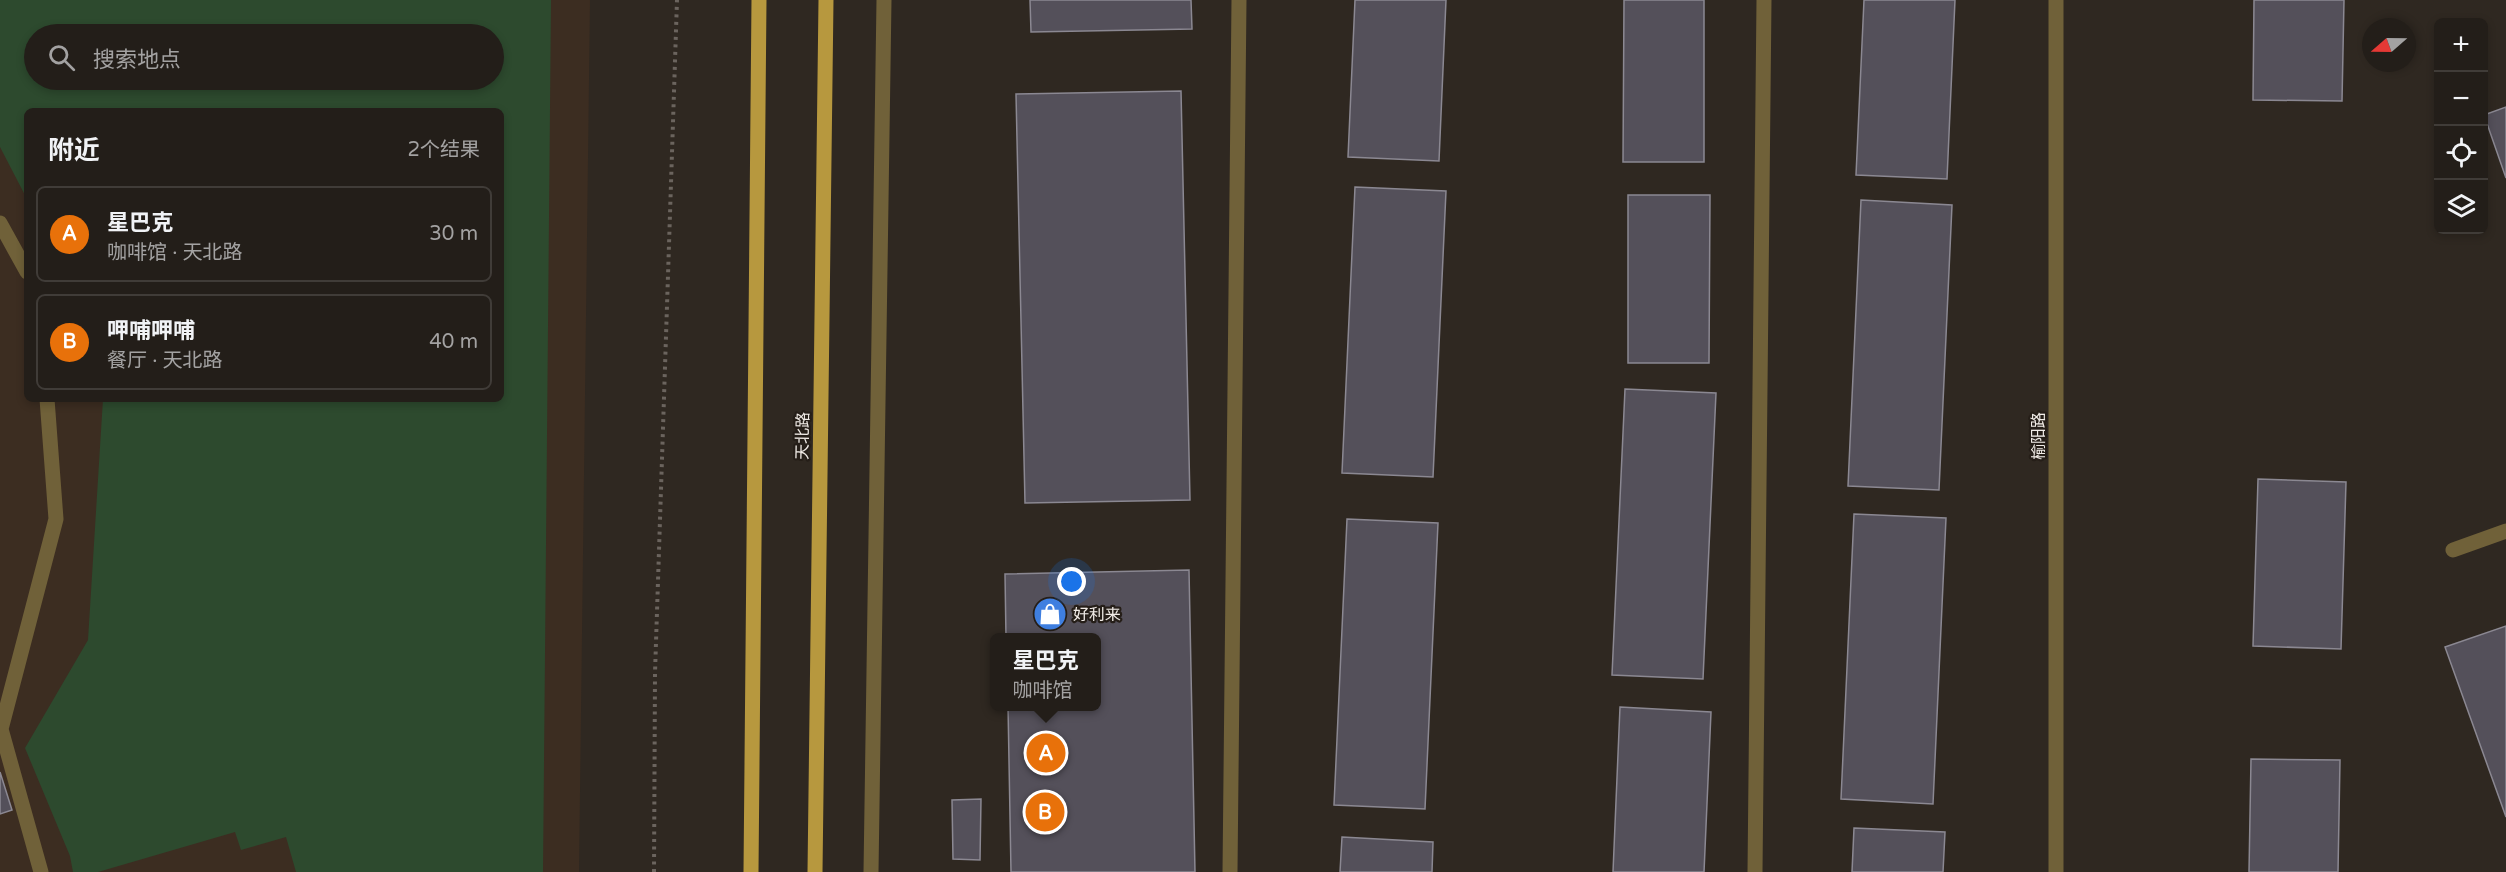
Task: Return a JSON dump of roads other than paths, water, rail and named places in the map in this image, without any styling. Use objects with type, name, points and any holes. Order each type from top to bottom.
[{"type":"main road","points":[[751,872],[759,0]]},
{"type":"main road","name":"天北路","points":[[814,872],[826,0]]},
{"type":"street","points":[[871,872],[884,0]]},
{"type":"street","points":[[1230,872],[1239,0]]},
{"type":"street","points":[[1755,872],[1764,0]]},
{"type":"street","name":"榆阳路","points":[[2056,0],[2056,872]]},
{"type":"street","points":[[0,223],[24,267]]},
{"type":"street","points":[[42,872],[1,729],[56,519],[47,402]]},
{"type":"street","points":[[2452,550],[2506,531]]},
{"type":"place","name":"好利来","points":[[1050,614]]},
{"type":"place","name":"星巴克","points":[[1046,753]]},
{"type":"place","name":"呷哺呷哺","points":[[1045,812]]}]
